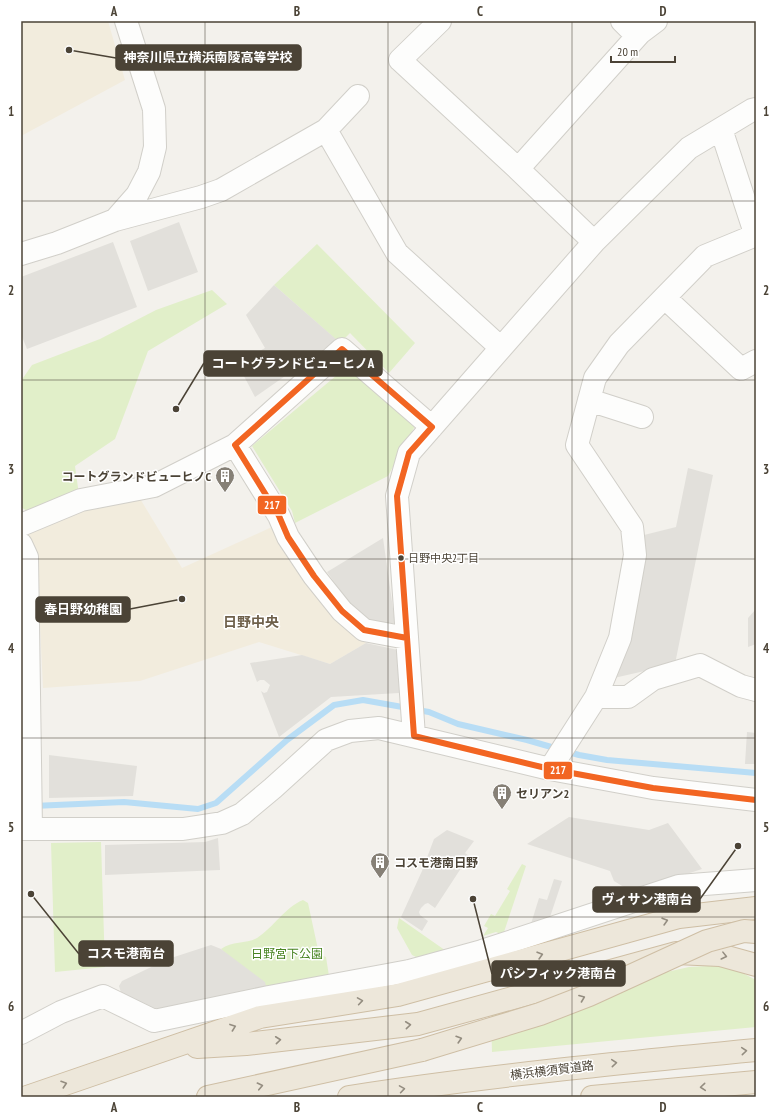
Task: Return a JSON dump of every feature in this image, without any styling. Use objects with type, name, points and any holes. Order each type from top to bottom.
[{"type":"highway","points":[[27,1097],[260,1017],[398,995],[679,917],[756,908]]},
{"type":"highway","points":[[208,1097],[422,1050],[540,1014],[588,995],[707,941],[744,931],[756,932]]},
{"type":"highway","points":[[170,1049],[246,1044],[418,1024],[676,953],[720,955],[756,966]]},
{"type":"highway","name":"横浜横須賀道路","points":[[349,1097],[413,1087],[600,1064],[756,1050]]},
{"type":"highway","points":[[592,1097],[756,1082]]},
{"type":"street","points":[[114,220],[137,195],[149,172],[155,147],[154,110],[126,21]]},
{"type":"street","points":[[440,21],[400,60],[518,169],[594,242]]},
{"type":"street","points":[[518,169],[630,28],[656,21]]},
{"type":"street","points":[[21,254],[57,243],[114,220],[222,190],[326,130],[358,96]]},
{"type":"street","points":[[414,730],[397,496],[409,453],[594,242],[689,148],[756,109]]},
{"type":"street","points":[[552,766],[596,697],[620,638],[635,555],[632,527],[577,445],[595,378],[619,344],[705,256],[756,235],[720,129]]},
{"type":"street","points":[[326,130],[397,253],[501,348]]},
{"type":"street","points":[[665,298],[741,369],[756,361]]},
{"type":"street","points":[[21,525],[81,500],[154,486],[235,445],[342,349],[432,427]]},
{"type":"street","points":[[589,400],[642,417]]},
{"type":"street","points":[[235,445],[279,516],[288,537],[314,576],[342,611],[364,630],[407,638]]},
{"type":"street","points":[[21,544],[27,557],[30,792],[27,826],[183,829],[222,823],[242,814],[326,740],[350,731],[379,728],[414,730],[552,766],[653,788],[756,800]]},
{"type":"street","points":[[596,697],[628,697],[653,679],[700,665],[741,686],[756,690]]},
{"type":"street","points":[[21,1033],[61,1012],[102,996],[154,1021],[269,997],[409,971],[482,951],[679,886],[756,880]]},
{"type":"shaded area","points":[[21,21],[108,21],[125,80],[21,136]]},
{"type":"shaded area","points":[[179,222],[198,272],[148,291],[130,241]]},
{"type":"shaded area","points":[[113,242],[137,307],[27,349],[21,334],[21,277]]},
{"type":"shaded area","points":[[274,285],[337,340],[255,397],[237,363],[265,348],[246,315]]},
{"type":"shaded area","points":[[688,468],[713,475],[675,664],[614,678],[626,648],[644,535],[676,527]]},
{"type":"shaded area","points":[[139,497],[182,568],[274,526],[340,615],[366,643],[330,664],[259,642],[140,681],[43,688],[37,562],[24,529],[52,517]]},
{"type":"shaded area","points":[[383,538],[395,623],[375,626],[349,603],[327,572]]},
{"type":"shaded area","points":[[756,609],[756,644],[748,647],[748,618]]},
{"type":"shaded area","points":[[366,643],[398,650],[399,693],[331,697],[279,737],[261,691],[264,693],[267,692],[270,685],[264,680],[257,682],[250,663],[302,655],[330,664]]},
{"type":"shaded area","points":[[747,732],[756,733],[756,764],[745,764]]},
{"type":"shaded area","points":[[49,755],[137,766],[133,796],[49,798]]},
{"type":"shaded area","points":[[569,817],[649,830],[668,823],[702,869],[632,892],[614,881],[610,871],[527,844]]},
{"type":"shaded area","points":[[447,830],[474,841],[465,853],[469,856],[435,908],[428,903],[421,908],[419,912],[420,915],[428,921],[422,931],[401,917],[422,871],[434,839]]},
{"type":"shaded area","points":[[218,838],[220,870],[105,875],[105,845],[205,842]]},
{"type":"shaded area","points":[[554,879],[562,881],[549,920],[530,927],[539,898],[547,900]]},
{"type":"shaded area","points":[[211,945],[221,949],[265,982],[267,990],[154,1014],[123,999],[119,986],[122,981],[168,959]]},
{"type":"green space","points":[[317,244],[415,343],[389,373],[350,333],[340,343],[274,285]]},
{"type":"green space","points":[[212,290],[227,304],[148,351],[115,439],[75,466],[79,495],[27,511],[21,507],[21,381],[32,365],[100,339],[156,310]]},
{"type":"green space","points":[[343,370],[363,378],[415,426],[388,476],[295,523],[292,511],[252,446]]},
{"type":"green space","points":[[101,842],[105,967],[55,972],[51,843]]},
{"type":"green space","points":[[522,864],[526,866],[503,935],[496,932],[483,936],[488,928],[484,926],[491,914],[495,916],[510,891],[507,889]]},
{"type":"green space","name":"日野宮下公園","points":[[303,900],[308,903],[319,954],[326,957],[329,976],[267,990],[221,949],[225,946],[257,938],[269,929],[296,903]]},
{"type":"green space","points":[[399,918],[449,953],[420,959],[412,955],[397,928]]},
{"type":"green space","points":[[727,965],[756,980],[756,1027],[492,1052],[491,1015],[537,1001],[689,967]]},
{"type":"waterway","points":[[33,806],[124,802],[198,809],[216,803],[287,740],[334,705],[363,700],[408,708]]},
{"type":"waterway","points":[[417,710],[429,712],[458,724],[527,740],[579,755],[607,760],[756,773]]},
{"type":"transit line","name":"217","points":[[407,638],[364,630],[342,611],[314,576],[288,537],[279,516],[235,445],[342,349],[432,427],[409,453],[397,496],[414,736],[550,769],[653,788],[756,800]]},
{"type":"place","name":"神奈川県立横浜南陵高等学校","points":[[69,50]]},
{"type":"place","name":"コートグランドビューヒノA","points":[[176,409]]},
{"type":"place","name":"コートグランドビューヒノC","points":[[225,493]]},
{"type":"place","name":"日野中央2丁目","points":[[401,558]]},
{"type":"place","name":"春日野幼稚園","points":[[182,599]]},
{"type":"place","name":"セリアン2","points":[[502,810]]},
{"type":"place","name":"ヴィサン港南台","points":[[738,846]]},
{"type":"place","name":"コスモ港南日野","points":[[380,879]]},
{"type":"place","name":"コスモ港南台","points":[[31,894]]},
{"type":"place","name":"パシフィック港南台","points":[[473,899]]},
{"type":"district","name":"日野中央","points":[[251,622]]}]
